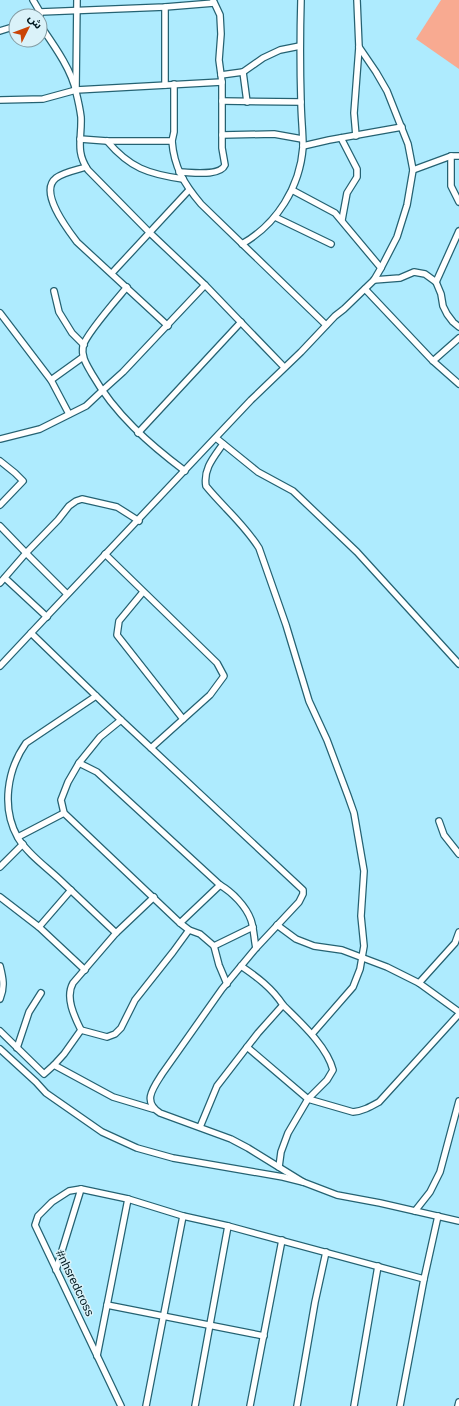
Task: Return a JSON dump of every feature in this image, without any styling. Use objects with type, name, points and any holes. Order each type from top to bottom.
[{"type":"street","points":[[78,0],[76,90],[81,118],[79,152],[82,162],[149,232],[205,285],[284,367]]},
{"type":"street","points":[[242,244],[261,231],[276,217],[292,190],[299,171],[303,146],[300,46],[301,0]]},
{"type":"street","points":[[356,136],[354,113],[359,47],[357,0]]},
{"type":"street","points":[[48,13],[78,10],[164,7],[214,2],[220,15],[221,34],[219,60],[222,82],[222,135],[225,166],[223,169],[214,173],[179,172]]},
{"type":"street","points":[[164,7],[166,85]]},
{"type":"street","points":[[48,37],[63,59],[76,90]]},
{"type":"street","points":[[221,75],[243,72],[263,58],[280,50],[300,46]]},
{"type":"street","points":[[0,666],[284,367],[374,280],[381,268],[397,237],[407,205],[413,170],[408,144],[387,91],[359,47]]},
{"type":"street","points":[[243,72],[247,102]]},
{"type":"street","points":[[0,100],[43,99],[76,90],[222,82]]},
{"type":"street","points":[[174,84],[174,132],[172,141],[174,159],[188,190],[200,204],[326,325]]},
{"type":"street","points":[[222,101],[301,102]]},
{"type":"street","points":[[303,146],[402,127]]},
{"type":"street","points":[[222,135],[274,134],[302,139]]},
{"type":"street","points":[[341,138],[357,169],[357,177],[347,193],[342,220]]},
{"type":"street","points":[[80,139],[107,141],[172,141]]},
{"type":"street","points":[[107,141],[131,164],[145,171],[183,179]]},
{"type":"street","points":[[413,170],[451,156],[459,156]]},
{"type":"street","points":[[451,156],[451,186],[459,202]]},
{"type":"street","points":[[86,167],[56,178],[53,182],[51,188],[52,201],[60,217],[77,242],[168,326]]},
{"type":"street","points":[[112,273],[188,190]]},
{"type":"street","points":[[292,190],[335,213],[381,268]]},
{"type":"street","points":[[276,217],[331,244]]},
{"type":"street","points":[[436,282],[459,231]]},
{"type":"street","points":[[374,280],[400,278],[408,274],[419,272],[426,274],[436,282],[447,314],[459,327]]},
{"type":"street","points":[[0,440],[40,429],[86,406],[123,372],[205,285]]},
{"type":"street","points":[[127,287],[97,324],[84,345],[83,357],[102,390],[118,411],[138,433],[162,454],[185,471]]},
{"type":"street","points":[[365,289],[433,361],[459,384]]},
{"type":"street","points":[[54,291],[59,312],[72,333],[84,345]]},
{"type":"street","points":[[0,313],[51,380],[69,414]]},
{"type":"street","points":[[138,433],[241,322]]},
{"type":"street","points":[[433,361],[459,338]]},
{"type":"street","points":[[51,380],[83,357]]},
{"type":"street","points":[[216,438],[258,472],[293,491],[357,552],[459,664]]},
{"type":"street","points":[[223,444],[209,464],[205,474],[206,486],[227,508],[259,548],[286,625],[309,701],[327,740],[354,813],[364,871],[360,916],[364,946],[353,987],[312,1034]]},
{"type":"street","points":[[0,461],[15,472],[22,480],[0,505]]},
{"type":"street","points":[[0,584],[69,506],[76,501],[82,499],[117,507],[139,520]]},
{"type":"street","points":[[0,526],[67,594]]},
{"type":"street","points":[[105,554],[217,663],[224,676],[210,695],[151,748]]},
{"type":"street","points":[[5,578],[46,616]]},
{"type":"street","points":[[143,592],[120,621],[117,628],[117,635],[183,719]]},
{"type":"street","points":[[31,633],[121,720],[303,890],[303,894],[299,902],[256,948],[226,984],[165,1070],[153,1088],[150,1098],[150,1103],[153,1109]]},
{"type":"street","points":[[96,696],[26,743],[19,753],[13,767],[8,791],[10,818],[18,837],[23,844],[116,933]]},
{"type":"street","points":[[121,720],[100,737],[79,763],[68,782],[61,800],[64,813],[180,923],[189,930],[200,934],[214,946],[226,984]]},
{"type":"street","points":[[79,763],[97,772],[238,900],[248,913],[253,927],[256,948]]},
{"type":"street","points":[[18,837],[64,813]]},
{"type":"street","points":[[439,821],[444,835],[459,854]]},
{"type":"street","points":[[0,867],[23,844]]},
{"type":"street","points":[[180,923],[220,885]]},
{"type":"street","points":[[39,927],[71,890]]},
{"type":"street","points":[[0,897],[39,927],[85,970]]},
{"type":"street","points":[[154,897],[116,933],[73,983],[70,989],[73,1014],[81,1030],[107,1037],[115,1034],[121,1028],[135,1000],[174,952],[189,930]]},
{"type":"street","points":[[247,1047],[308,1099],[353,1112],[368,1109],[379,1102],[459,1013],[419,983],[387,967],[342,950],[314,946],[296,939],[277,925]]},
{"type":"street","points":[[214,946],[253,927]]},
{"type":"street","points":[[419,983],[455,943],[459,932]]},
{"type":"street","points":[[0,966],[4,981],[3,992],[0,999]]},
{"type":"street","points":[[241,966],[262,981],[312,1034],[331,1062],[333,1070],[327,1080],[308,1099],[288,1133],[281,1152],[279,1167]]},
{"type":"street","points":[[17,1048],[29,1012],[42,992]]},
{"type":"street","points":[[200,1127],[217,1086],[247,1047],[283,1005]]},
{"type":"street","points":[[36,1082],[64,1054],[81,1030]]},
{"type":"street","points":[[0,1031],[44,1074]]},
{"type":"street","points":[[0,1049],[46,1093],[102,1132],[137,1148],[173,1158],[282,1177],[303,1182],[337,1195],[459,1221]]},
{"type":"street","points":[[54,1065],[113,1098],[153,1109],[160,1113],[231,1139],[303,1182]]},
{"type":"street","points":[[415,1211],[430,1192],[440,1172],[459,1100]]},
{"type":"street","points":[[56,1270],[81,1189],[128,1199],[183,1216],[282,1240],[424,1279]]},
{"type":"street","name":"#nhsredcross","points":[[81,1189],[69,1191],[52,1202],[38,1216],[35,1225],[121,1406]]},
{"type":"street","points":[[98,1356],[128,1199]]},
{"type":"street","points":[[146,1406],[183,1216]]},
{"type":"street","points":[[400,1406],[424,1279],[438,1216]]},
{"type":"street","points":[[195,1406],[228,1226]]},
{"type":"street","points":[[250,1406],[282,1240]]},
{"type":"street","points":[[297,1406],[315,1302],[326,1252]]},
{"type":"street","points":[[354,1406],[378,1266]]},
{"type":"street","points":[[107,1305],[264,1336]]},
{"type":"street","points":[[458,1406],[459,1402]]},
{"type":"shaded area","points":[[441,0],[459,0],[459,69],[416,39]]}]
